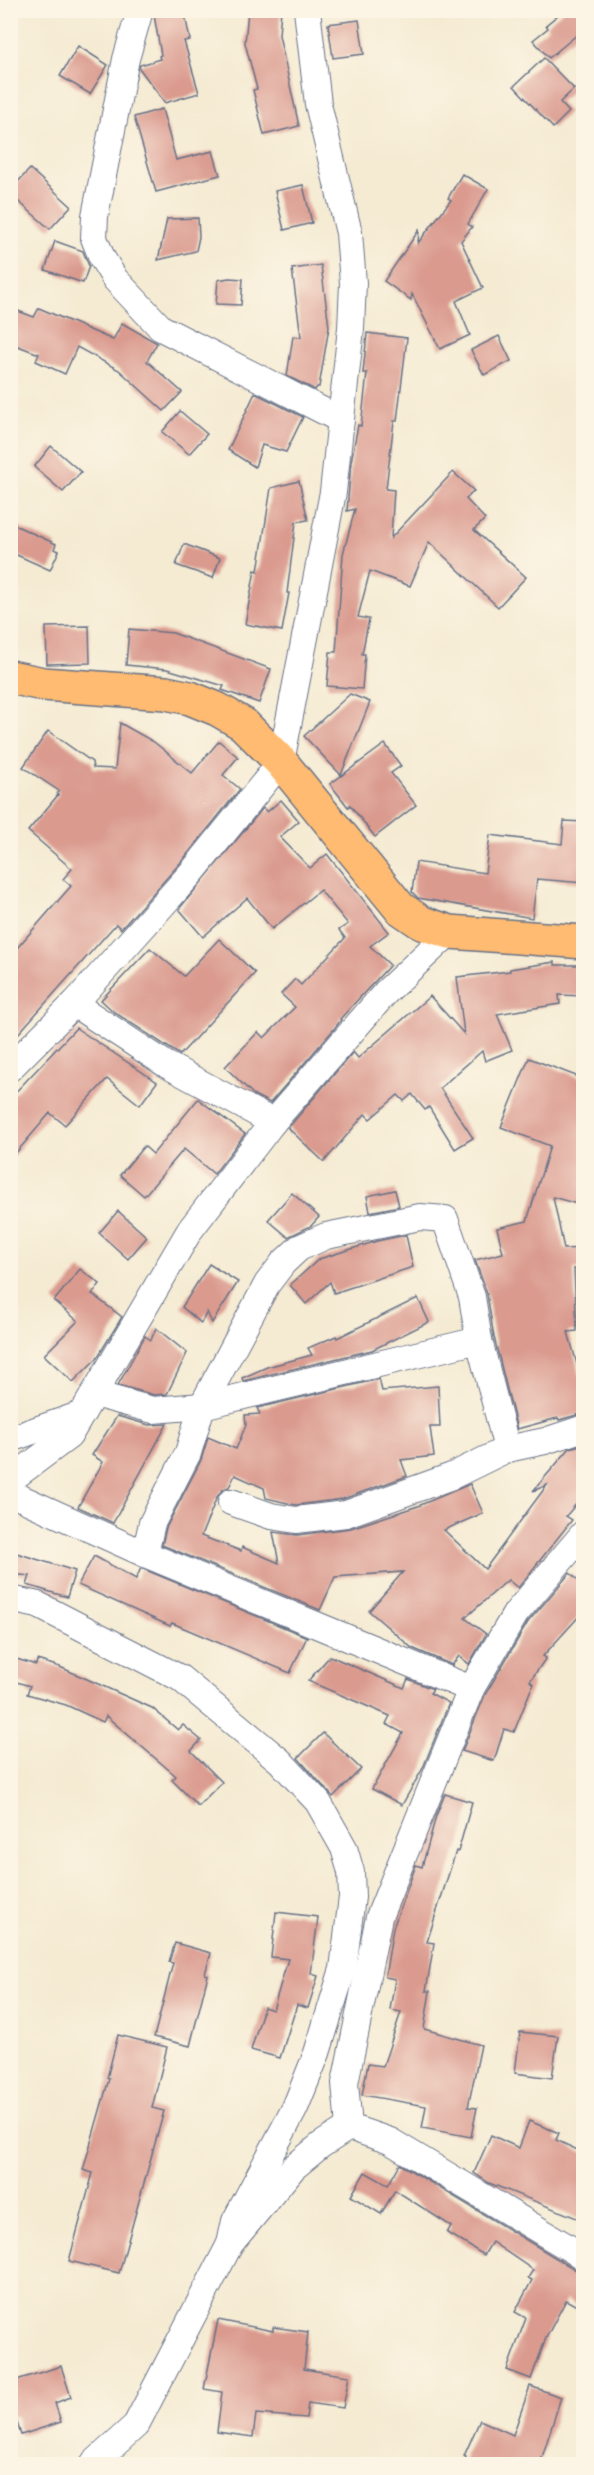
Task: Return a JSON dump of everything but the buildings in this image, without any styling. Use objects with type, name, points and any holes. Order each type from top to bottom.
[{"type":"main road","points":[[10,677],[43,684],[166,693],[190,698],[217,709],[243,724],[281,762],[400,908],[422,923],[450,932],[584,942]]},
{"type":"street","points":[[140,10],[126,59],[95,216],[94,238],[102,258],[115,279],[160,328],[341,420]]},
{"type":"street","points":[[10,1068],[74,1004],[193,871],[281,762],[333,492],[353,283],[350,243],[318,104],[307,10]]},
{"type":"street","points":[[10,1480],[69,1436],[190,1230],[273,1122],[386,992],[450,932]]},
{"type":"street","points":[[74,1004],[167,1065],[273,1122]]},
{"type":"street","points":[[145,1554],[152,1524],[188,1453],[202,1406],[267,1284],[298,1248],[326,1236],[420,1217],[445,1219],[472,1297],[479,1340],[507,1449]]},
{"type":"street","points":[[10,1439],[88,1404],[153,1410],[202,1406],[479,1340]]},
{"type":"street","points":[[231,1502],[271,1516],[296,1520],[346,1514],[452,1476],[507,1449],[545,1441],[584,1428]]},
{"type":"street","points":[[10,1493],[145,1554],[471,1689]]},
{"type":"street","points":[[349,2127],[345,2083],[379,1917],[471,1689],[516,1613],[584,1533]]},
{"type":"street","points":[[10,1599],[38,1605],[180,1678],[280,1761],[318,1802],[344,1848],[351,1872],[352,1897],[343,1969],[317,2053],[295,2108],[235,2221],[230,2244]]},
{"type":"street","points":[[93,2464],[136,2425],[230,2244],[293,2168],[321,2145],[349,2127]]},
{"type":"street","points":[[349,2127],[390,2141],[584,2257]]},
{"type":"waterway","points":[[581,2464],[584,2458]]}]
